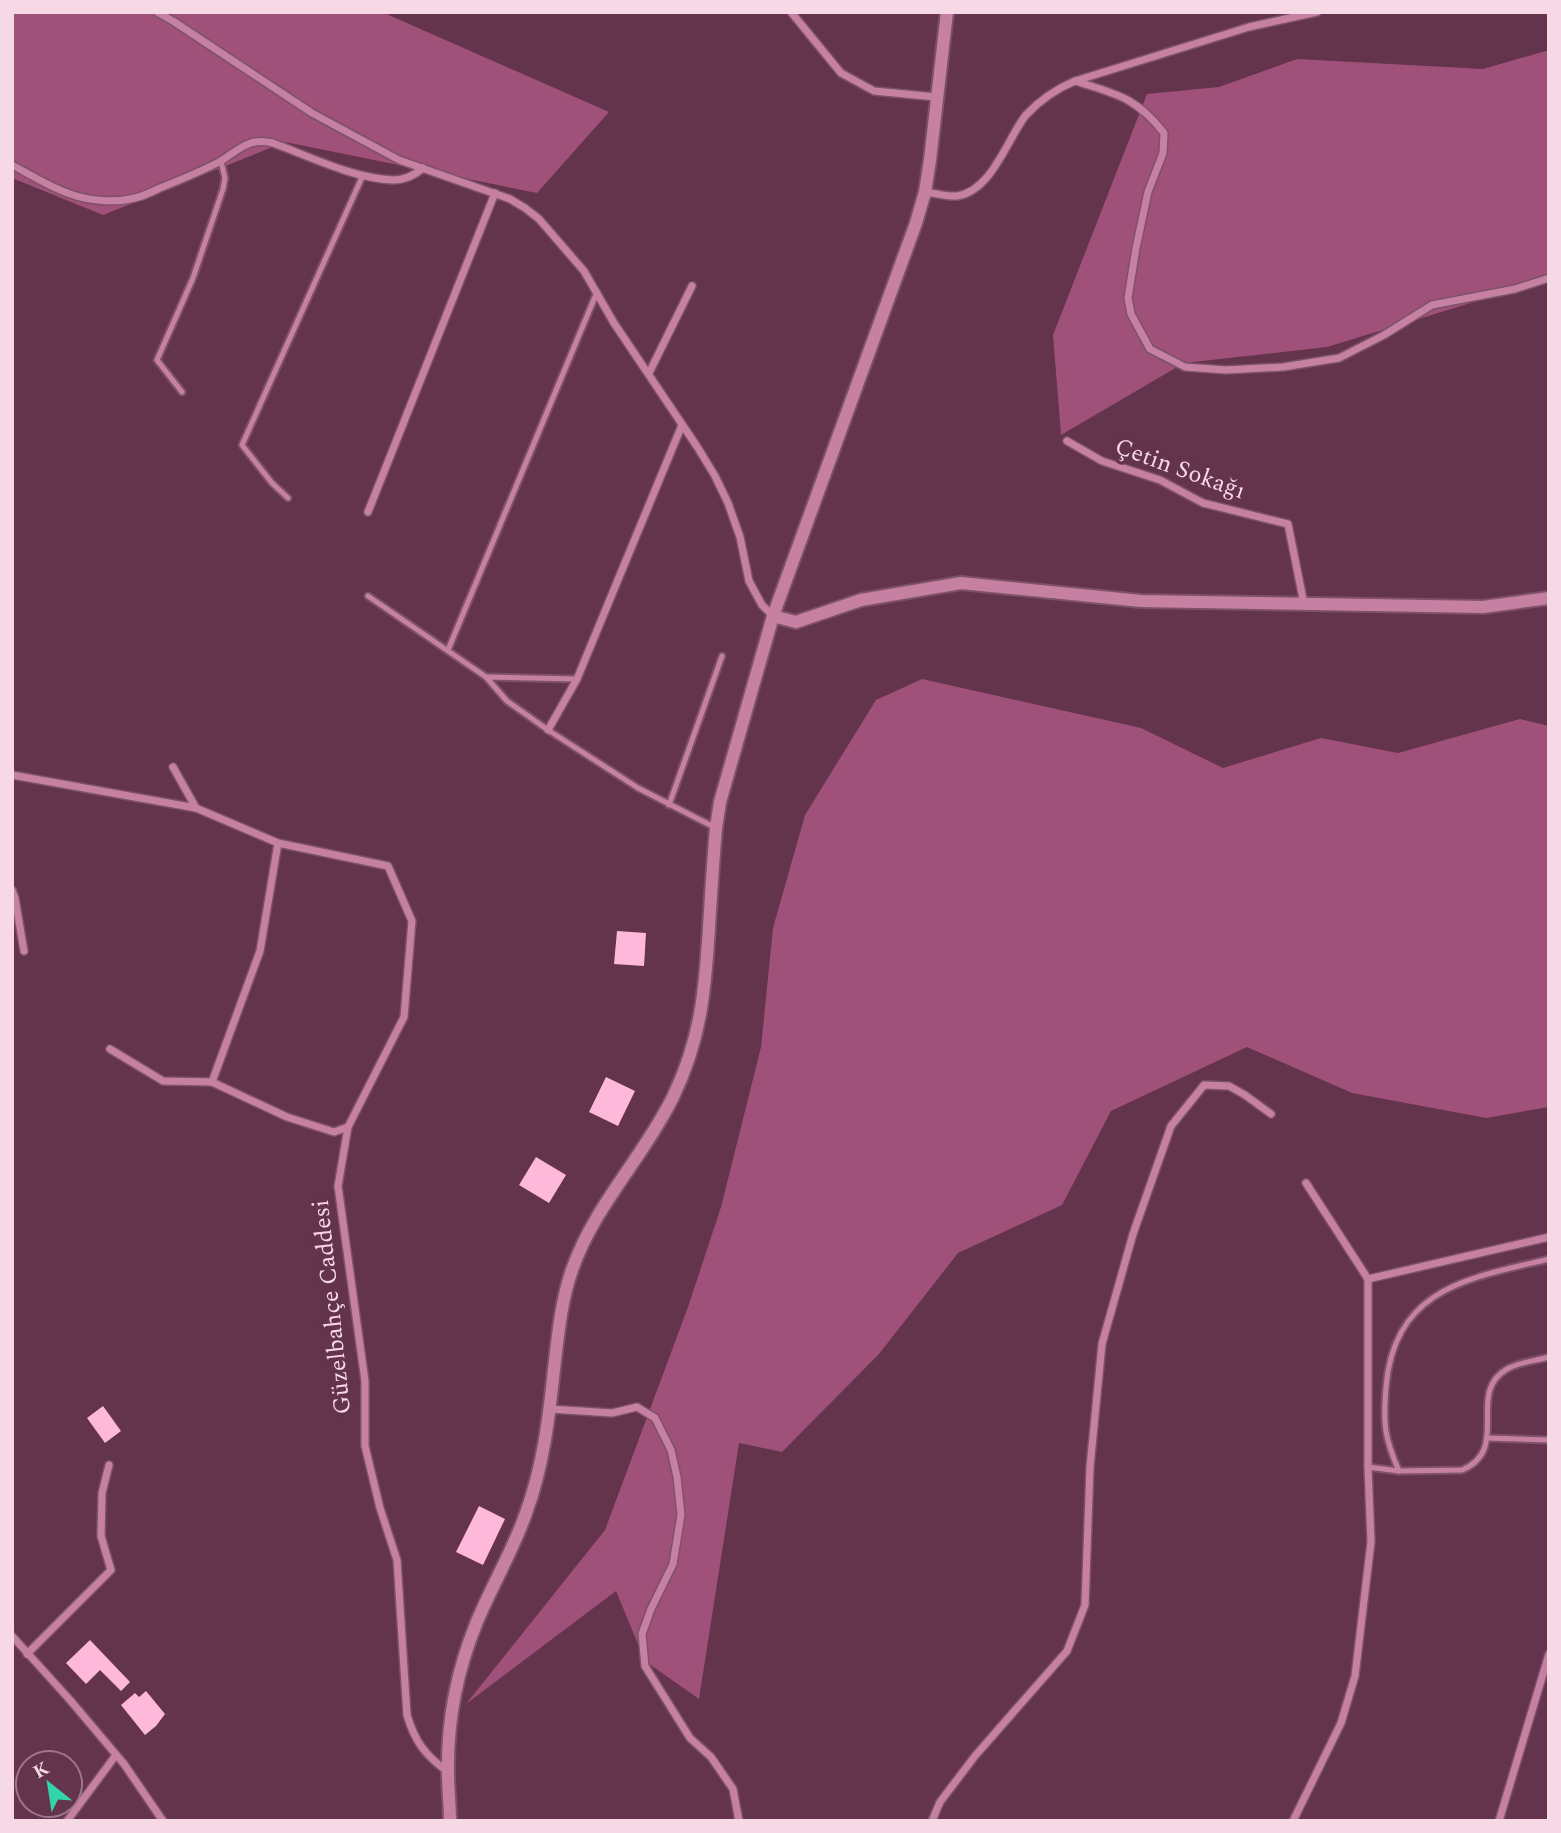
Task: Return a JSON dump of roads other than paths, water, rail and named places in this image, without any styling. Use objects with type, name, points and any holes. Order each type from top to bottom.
[{"type":"street","points":[[157,12],[312,113],[399,160],[495,193],[525,208],[538,219],[584,271],[614,323],[715,476],[740,537],[749,581],[762,606],[773,616],[796,622],[861,600],[961,583],[1141,601],[1483,607],[1549,598]]},
{"type":"street","points":[[791,12],[841,73],[874,92],[936,97]]},
{"type":"street","points":[[450,1821],[448,1772],[452,1702],[461,1668],[475,1625],[526,1515],[537,1478],[550,1409],[564,1300],[580,1245],[672,1099],[696,1037],[704,1000],[720,802],[773,616],[905,256],[925,192],[947,12]]},
{"type":"street","points":[[925,192],[956,196],[969,192],[982,182],[1030,112],[1050,94],[1075,81],[1249,27],[1317,12]]},
{"type":"street","points":[[1075,81],[1119,95],[1140,106],[1164,133],[1163,153],[1148,192],[1128,298],[1131,314],[1150,349],[1185,367],[1226,370],[1283,367],[1339,358],[1384,335],[1432,304],[1515,289],[1549,278]]},
{"type":"street","points":[[12,165],[58,190],[112,201],[134,199],[221,161],[246,144],[263,140],[363,175],[394,180],[424,169]]},
{"type":"street","points":[[368,512],[495,193]]},
{"type":"street","points":[[649,373],[692,286]]},
{"type":"street","points":[[548,730],[577,679],[682,425]]},
{"type":"street","name":"Çetin Sokağı","points":[[1067,440],[1102,461],[1160,480],[1203,503],[1288,524],[1304,604]]},
{"type":"street","points":[[173,767],[195,808]]},
{"type":"street","points":[[12,775],[195,808],[278,843],[260,951],[212,1082]]},
{"type":"street","name":"Güzelbahçe Caddesi","points":[[278,843],[388,866],[412,921],[404,1017],[348,1127],[338,1186],[365,1381],[365,1446],[380,1508],[397,1560],[407,1716],[412,1733],[422,1749],[448,1772]]},
{"type":"street","points":[[12,890],[24,951]]},
{"type":"street","points":[[110,1049],[163,1081],[212,1082],[287,1117],[334,1132],[348,1127]]},
{"type":"street","points":[[932,1821],[940,1802],[975,1756],[1067,1651],[1085,1605],[1090,1467],[1102,1344],[1133,1234],[1171,1126],[1204,1085],[1229,1086],[1272,1114]]},
{"type":"street","points":[[1293,1821],[1340,1723],[1355,1675],[1371,1542],[1368,1467],[1368,1279],[1306,1183]]},
{"type":"street","points":[[1368,1279],[1549,1237]]},
{"type":"street","points":[[550,1409],[612,1413],[637,1407],[655,1418],[671,1450],[681,1515],[673,1564],[642,1634],[645,1666],[690,1738],[711,1758],[733,1789],[739,1821]]},
{"type":"street","points":[[27,1654],[111,1570],[101,1536],[102,1493],[109,1465]]},
{"type":"street","points":[[12,1636],[116,1755],[163,1821]]},
{"type":"street","points":[[1499,1821],[1549,1654]]},
{"type":"street","points":[[67,1821],[116,1755]]},
{"type":"lane","points":[[182,392],[157,360],[193,278],[223,189],[225,178],[221,161]]},
{"type":"lane","points":[[288,498],[272,483],[242,445],[363,175]]},
{"type":"lane","points":[[448,650],[597,292]]},
{"type":"lane","points":[[368,596],[486,677],[507,701],[548,730],[638,788],[716,828]]},
{"type":"lane","points":[[669,805],[722,656]]},
{"type":"lane","points":[[486,677],[577,679]]},
{"type":"lane","points":[[1399,1471],[1384,1427],[1386,1390],[1393,1351],[1410,1318],[1433,1296],[1451,1287],[1501,1270],[1549,1259]]},
{"type":"lane","points":[[1368,1467],[1399,1471],[1462,1470],[1478,1461],[1488,1438],[1487,1394],[1491,1384],[1507,1369],[1549,1357]]},
{"type":"lane","points":[[1488,1438],[1549,1440]]}]
